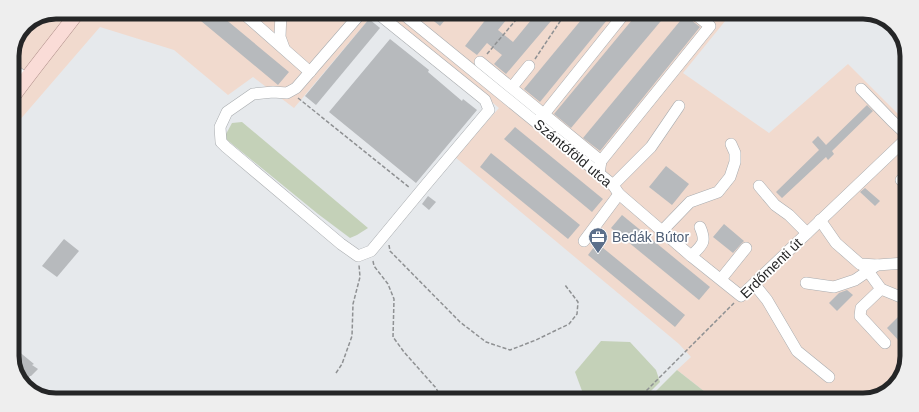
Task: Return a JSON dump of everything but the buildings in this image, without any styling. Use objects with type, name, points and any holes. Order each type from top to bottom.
[{"type":"main road","points":[[19,88],[73,19]]},
{"type":"street","points":[[250,19],[310,72]]},
{"type":"street","points":[[281,19],[280,37],[284,49]]},
{"type":"street","points":[[355,19],[296,88],[287,93],[273,92],[253,94],[227,112],[220,127],[221,142],[226,147],[341,244],[358,256],[371,251],[489,110],[484,100],[385,19]]},
{"type":"street","name":"Szántóföld utca","points":[[409,19],[540,118],[598,173],[691,256],[741,296]]},
{"type":"street","points":[[540,118],[620,19]]},
{"type":"street","points":[[598,173],[601,161],[710,26],[701,19]]},
{"type":"street","points":[[480,62],[512,88],[540,118],[601,161]]},
{"type":"street","points":[[512,88],[530,66]]},
{"type":"street","points":[[19,74],[26,79]]},
{"type":"street","points":[[861,89],[900,128]]},
{"type":"street","points":[[584,241],[616,189],[651,147],[679,106]]},
{"type":"street","points":[[662,230],[690,202],[718,192],[730,177],[735,162],[735,153],[731,144]]},
{"type":"street","name":"Erdőmenti út","points":[[741,296],[900,144]]},
{"type":"street","points":[[759,186],[775,205],[789,215],[807,233]]},
{"type":"street","points":[[820,220],[836,243],[869,267],[881,289],[900,297]]},
{"type":"street","points":[[691,256],[703,243],[704,236],[700,227]]},
{"type":"street","points":[[721,279],[746,248]]},
{"type":"street","points":[[806,282],[834,287],[855,280],[869,267],[900,264]]},
{"type":"street","points":[[754,284],[767,300],[797,350],[829,377]]},
{"type":"street","points":[[881,289],[861,308],[860,316],[885,343]]},
{"type":"path","points":[[480,62],[517,19]]},
{"type":"path","points":[[530,66],[562,19]]},
{"type":"path","points":[[296,88],[297,97],[418,194]]},
{"type":"path","points":[[388,231],[390,251],[460,322],[486,342],[510,350],[536,340],[569,324],[577,314],[578,302],[565,285]]},
{"type":"path","points":[[371,251],[374,266],[388,284],[394,299],[392,337],[436,388],[438,393]]},
{"type":"path","points":[[336,373],[342,364],[352,336],[353,304],[360,277],[358,256]]},
{"type":"path","name":"Erdőmenti út","points":[[644,393],[741,296]]},
{"type":"shaded area","points":[[56,19],[369,19],[294,108],[253,77],[228,95],[174,50],[100,27],[19,121],[20,47],[23,40],[32,28],[44,21]]},
{"type":"shaded area","points":[[391,19],[727,19],[683,73],[769,133],[848,64],[900,116],[900,356],[895,374],[883,387],[867,393],[706,393],[677,370],[691,357],[679,344],[455,157],[499,108]]},
{"type":"green space","points":[[242,122],[368,228],[350,238],[318,214],[226,139],[226,134],[232,123]]},
{"type":"green space","points":[[601,341],[630,342],[656,370],[660,382],[649,393],[583,393],[575,372]]},
{"type":"green space","points":[[677,370],[706,393],[654,393]]},
{"type":"place","name":"Bedák Bútor","points":[[598,254]]}]
